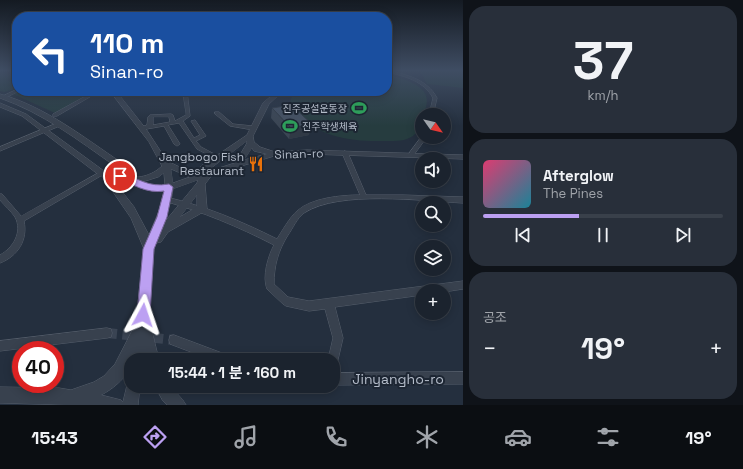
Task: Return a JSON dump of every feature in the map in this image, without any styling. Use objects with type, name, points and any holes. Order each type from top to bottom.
[{"type":"street","points":[[429,89],[435,98],[433,108]]},
{"type":"street","points":[[1,97],[12,93]]},
{"type":"street","points":[[117,96],[141,128],[165,165],[169,187],[162,217],[149,249],[143,319],[138,353]]},
{"type":"street","points":[[141,128],[173,123],[188,116],[186,96]]},
{"type":"street","points":[[238,164],[250,140],[253,128],[266,103],[274,96]]},
{"type":"street","points":[[1,97],[36,110],[60,124],[120,165],[120,176]]},
{"type":"street","points":[[55,114],[88,97]]},
{"type":"street","points":[[0,105],[24,115],[104,174],[109,183],[131,210],[145,234],[149,249]]},
{"type":"street","points":[[217,113],[232,125],[253,128]]},
{"type":"street","points":[[150,126],[150,117],[152,116],[171,114],[173,123]]},
{"type":"street","points":[[180,121],[203,152],[218,158]]},
{"type":"street","points":[[193,140],[204,136],[194,121]]},
{"type":"street","points":[[0,150],[60,124]]},
{"type":"street","points":[[165,124],[177,144]]},
{"type":"street","points":[[250,140],[257,149],[274,154]]},
{"type":"street","points":[[149,249],[200,180],[204,168],[218,158],[250,140]]},
{"type":"street","points":[[411,155],[419,144]]},
{"type":"street","points":[[345,153],[364,197]]},
{"type":"street","name":"Sinan-ro","points":[[200,180],[210,173],[274,154],[345,153],[463,157]]},
{"type":"street","points":[[165,165],[200,180]]},
{"type":"street","points":[[131,181],[152,177],[162,173],[165,165]]},
{"type":"street","points":[[20,220],[104,174],[120,176],[157,189],[200,180]]},
{"type":"street","points":[[200,180],[202,209]]},
{"type":"street","points":[[0,196],[20,220],[22,236],[16,247],[0,259]]},
{"type":"street","points":[[415,292],[309,306],[286,300],[270,286],[269,270],[273,252],[278,243],[300,212],[317,202],[364,197],[463,200]]},
{"type":"street","points":[[166,199],[202,209],[247,227],[278,243]]},
{"type":"street","points":[[162,232],[202,209]]},
{"type":"street","points":[[451,287],[463,285]]},
{"type":"street","points":[[330,304],[338,338],[335,353]]},
{"type":"street","points":[[143,319],[150,353]]},
{"type":"street","points":[[72,397],[102,386],[117,374],[126,360],[143,319]]},
{"type":"street","points":[[0,346],[107,333]]},
{"type":"street","points":[[174,340],[208,353]]},
{"type":"street","name":"Jinyangho-ro","points":[[340,379],[463,378]]},
{"type":"street","points":[[130,405],[132,393]]},
{"type":"street","points":[[166,393],[178,405]]},
{"type":"street","points":[[0,395],[32,394],[72,397],[116,405]]},
{"type":"green space","points":[[0,89],[12,89],[5,92],[0,91]]},
{"type":"green space","name":"진주공설운동장","points":[[392,89],[422,89],[427,99],[426,108],[415,108],[415,134],[405,140],[396,141],[348,139],[325,132],[304,120],[296,112],[291,104],[293,96],[392,96]]},
{"type":"green space","points":[[17,96],[79,96],[84,98],[55,113]]},
{"type":"building","points":[[291,105],[312,124],[291,128],[272,108]]},
{"type":"tunnel","points":[[107,333],[174,340]]},
{"type":"place","name":"진주공설운동장","points":[[359,108]]},
{"type":"place","name":"진주학생체육","points":[[290,126]]},
{"type":"place","name":"Jangbogo Fish Restaurant","points":[[256,164]]},
{"type":"route","points":[[120,176],[144,186],[157,189],[169,187],[162,217],[149,249],[143,315]]}]
